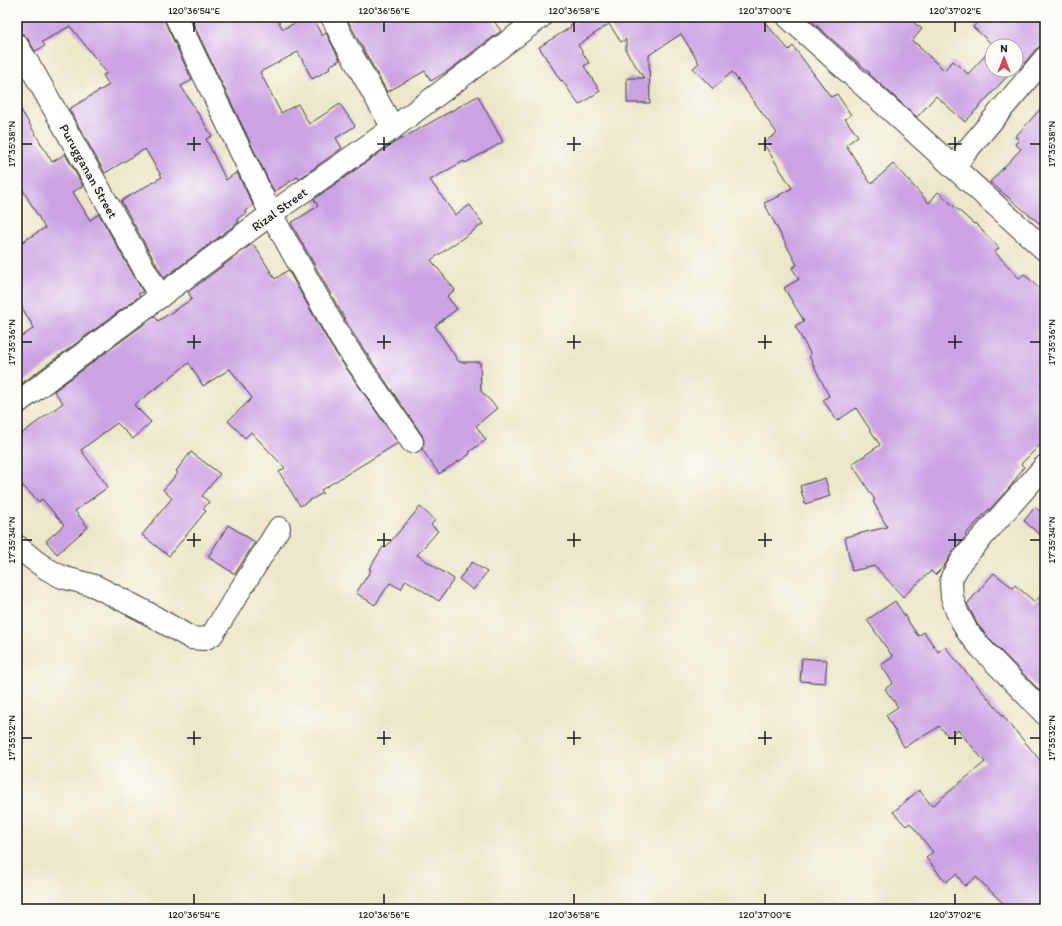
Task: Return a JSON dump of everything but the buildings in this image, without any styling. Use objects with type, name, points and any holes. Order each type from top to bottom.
[{"type":"street","points":[[176,17],[271,214],[341,339],[412,442]]},
{"type":"street","points":[[332,17],[345,44],[393,128]]},
{"type":"street","name":"Rizal Street","points":[[17,403],[271,214],[393,128],[541,17]]},
{"type":"street","points":[[788,17],[1045,250]]},
{"type":"street","name":"Purugganan Street","points":[[17,45],[160,297]]},
{"type":"street","points":[[953,167],[1045,58]]},
{"type":"street","points":[[1045,466],[962,560],[952,577],[952,597],[966,631],[980,648],[1045,714]]},
{"type":"street","points":[[17,546],[47,569],[62,577],[95,586],[144,611],[191,638],[204,639],[212,635],[279,528]]}]
